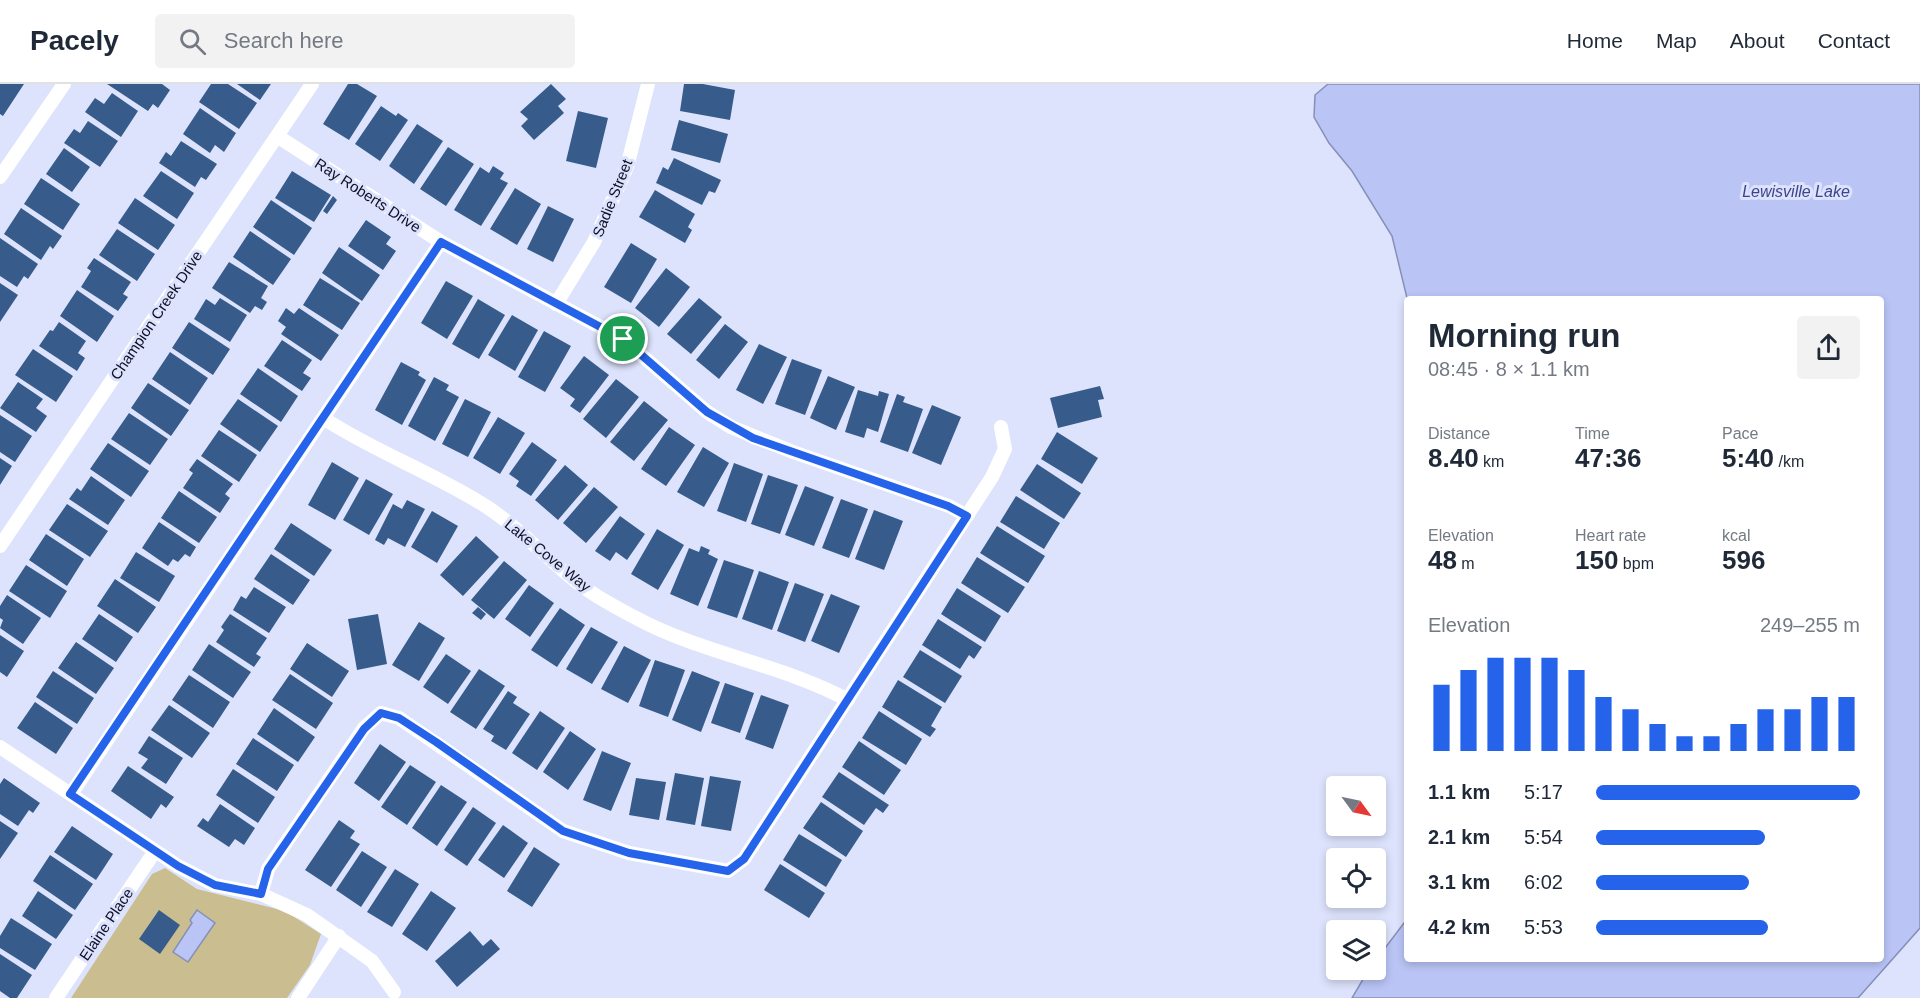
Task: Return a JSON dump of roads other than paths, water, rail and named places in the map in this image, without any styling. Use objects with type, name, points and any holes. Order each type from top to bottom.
[{"type":"street","points":[[0,177],[64,84]]},
{"type":"street","name":"Champion Creek Drive","points":[[0,546],[312,84]]},
{"type":"street","name":"Sadie Street","points":[[556,303],[594,242],[627,167],[648,84]]},
{"type":"street","name":"Ray Roberts Drive","points":[[276,136],[441,242],[623,339],[707,412],[731,427],[753,438],[948,506],[967,516]]},
{"type":"street","points":[[70,794],[441,242]]},
{"type":"street","name":"Lake Cove Way","points":[[323,418],[352,436],[486,506],[520,530],[579,584],[636,618],[689,642],[820,685],[848,700]]},
{"type":"street","points":[[261,894],[268,869],[364,729],[381,713],[399,718],[563,831],[629,853],[728,871],[744,859],[992,477],[1005,449],[1000,427]]},
{"type":"street","points":[[0,747],[178,866],[215,885],[261,894],[307,915],[372,961],[394,992]]},
{"type":"street","name":"Elaine Place","points":[[56,998],[155,851]]},
{"type":"street","points":[[298,998],[339,936]]},
{"type":"water","name":"Lewisville Lake","points":[[1328,84],[1920,84],[1920,928],[1858,998],[1352,998],[1363,980],[1386,980],[1386,947],[1404,923],[1404,962],[1884,962],[1884,296],[1407,296],[1392,236],[1352,171],[1329,143],[1314,117],[1315,95]]},
{"type":"water","points":[[197,910],[215,923],[188,962],[173,952],[192,923],[190,920]]}]
